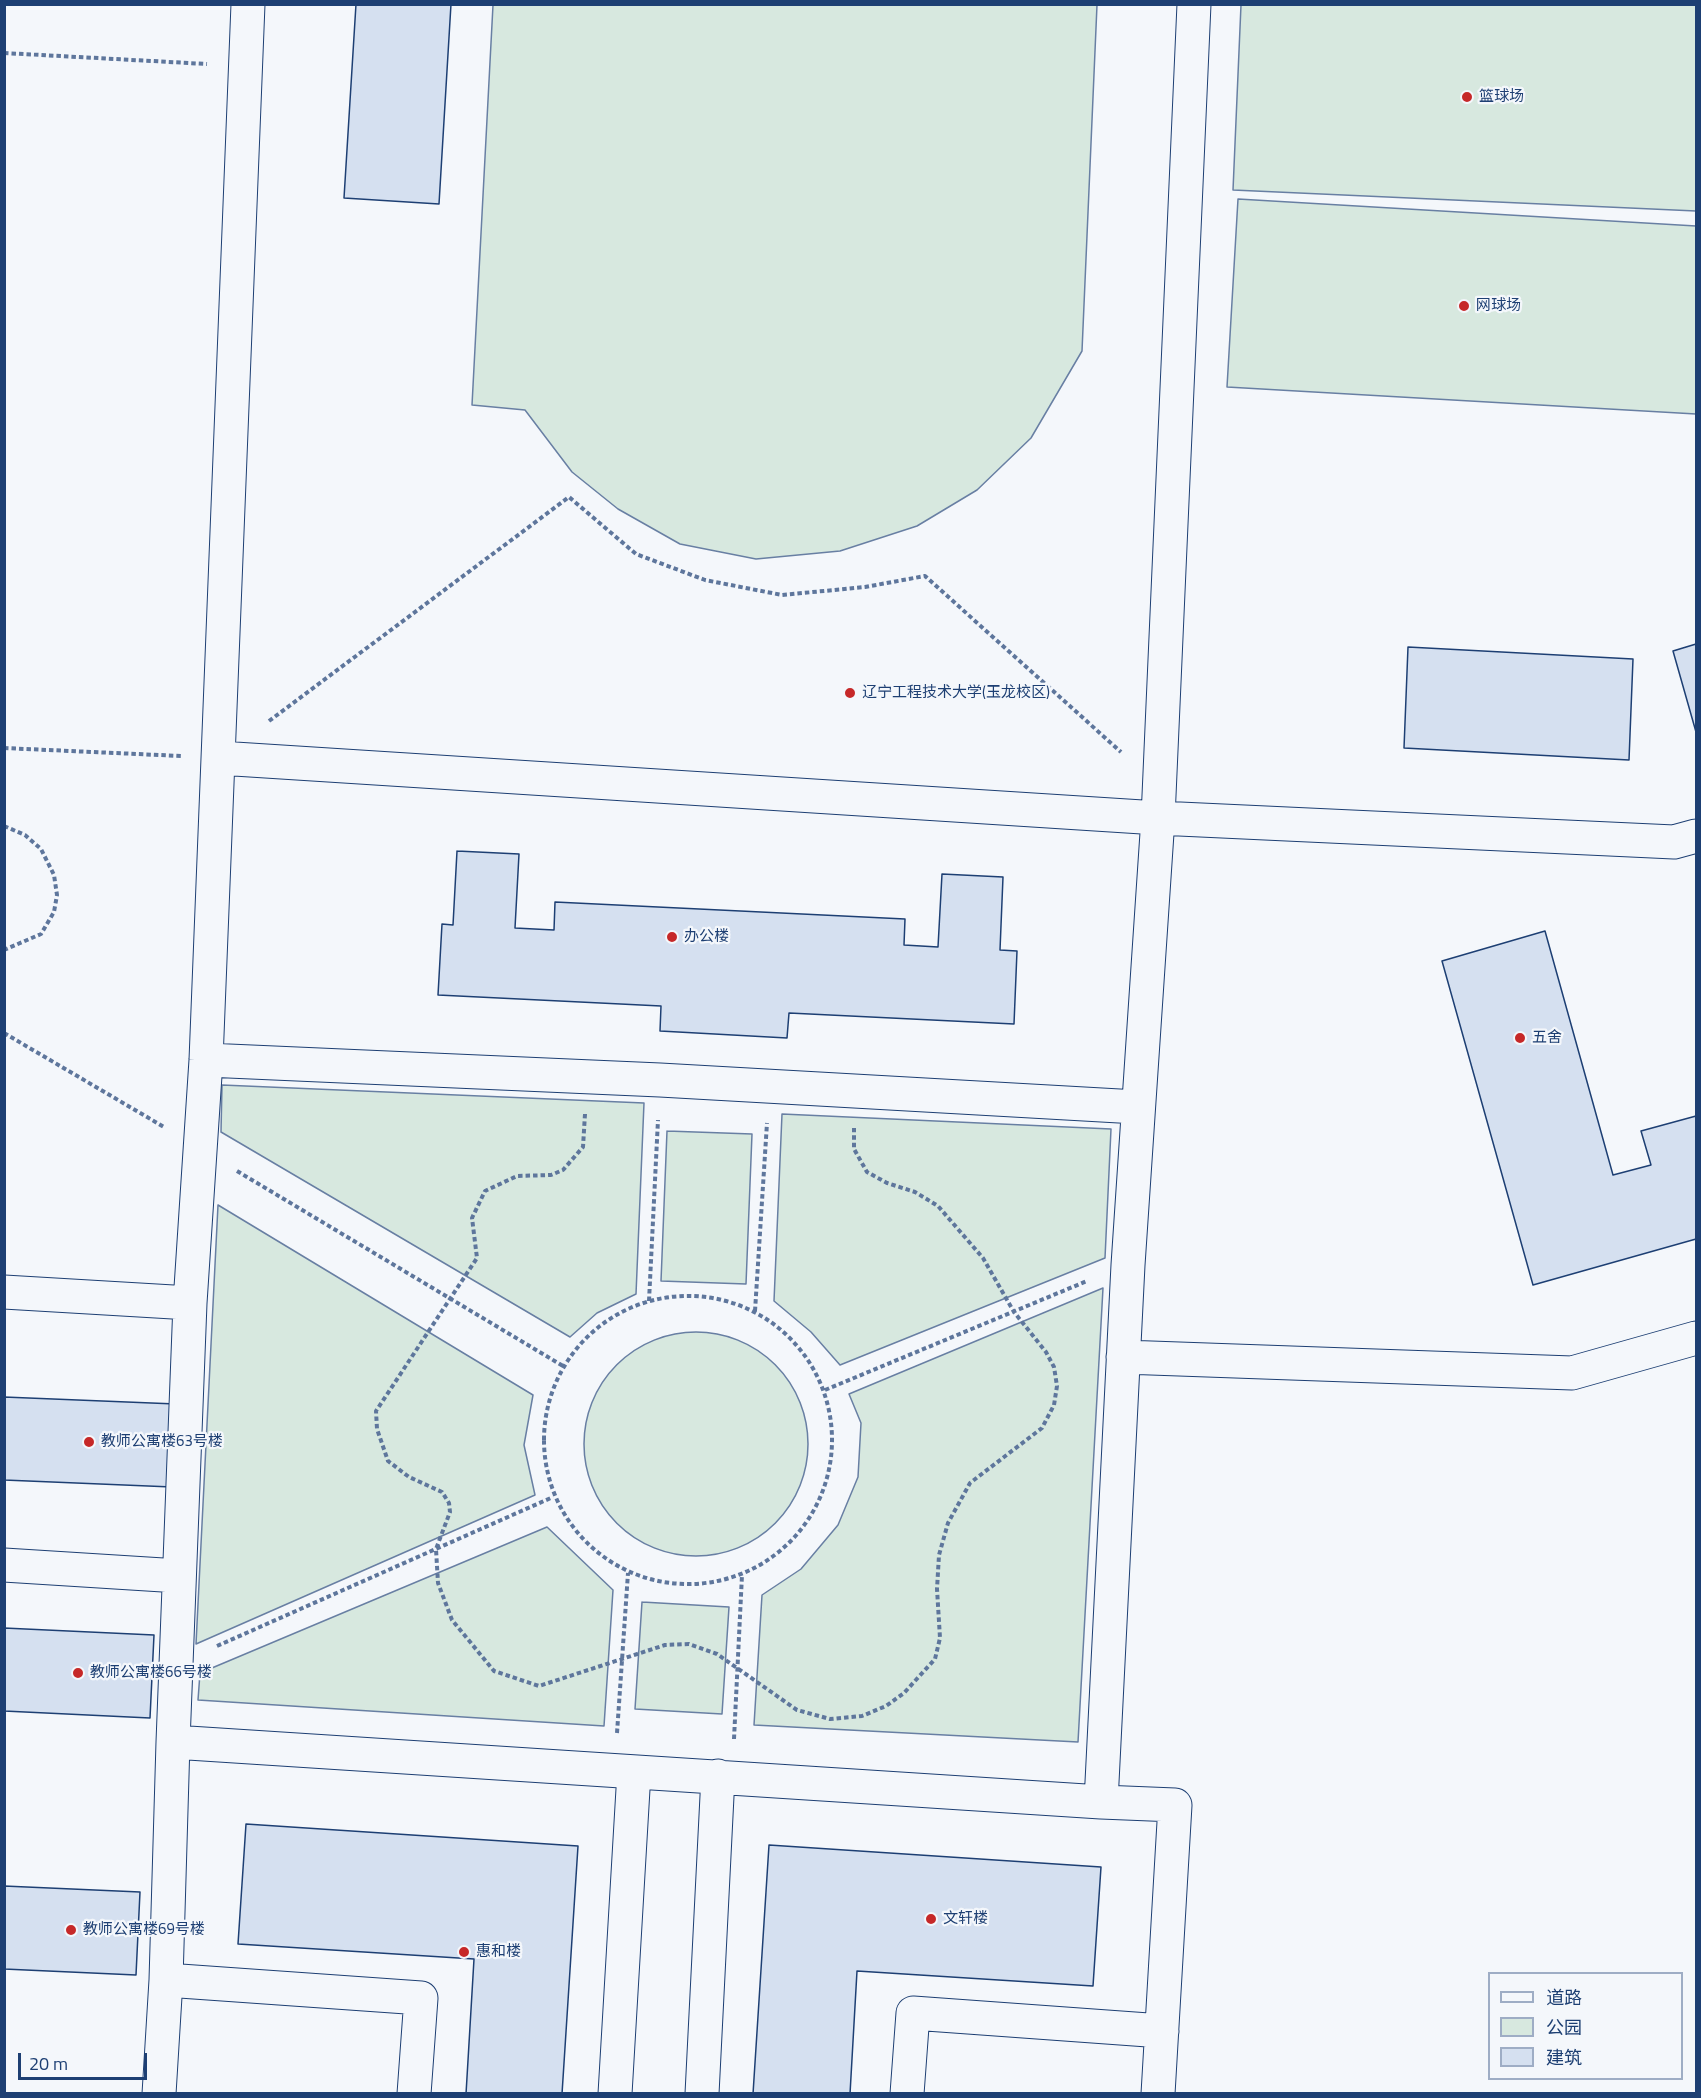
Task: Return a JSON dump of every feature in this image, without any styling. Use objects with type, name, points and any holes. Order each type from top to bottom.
[{"type":"street","points":[[159,2094],[166,1980],[190,1303],[206,1060],[219,758],[248,4]]},
{"type":"street","points":[[1101,1802],[1137,1107],[1158,818],[1194,4]]},
{"type":"street","points":[[219,758],[1158,818],[1674,842],[1696,836]]},
{"type":"street","points":[[206,1060],[660,1080],[1137,1107]]},
{"type":"street","points":[[4,1292],[190,1303]]},
{"type":"street","points":[[1124,1357],[1572,1373],[1696,1338]]},
{"type":"street","points":[[4,1565],[179,1576]]},
{"type":"street","points":[[173,1742],[1175,1805],[1158,2094]]},
{"type":"street","points":[[615,2094],[624,1771]]},
{"type":"street","points":[[702,2094],[725,1776]]},
{"type":"street","points":[[166,1980],[421,1998],[414,2094]]},
{"type":"street","points":[[907,2094],[913,2013],[1162,2031]]},
{"type":"path","points":[[4,53],[245,66]]},
{"type":"path","points":[[266,723],[569,498],[636,554],[705,580],[782,595],[865,587],[925,576],[1158,784]]},
{"type":"path","points":[[4,748],[219,758]]},
{"type":"path","points":[[4,826],[24,835],[40,849],[54,875],[57,895],[54,912],[41,934],[4,950]]},
{"type":"path","points":[[4,1032],[563,1366]]},
{"type":"path","points":[[587,1077],[583,1147],[578,1156],[557,1173],[518,1176],[485,1191],[472,1218],[477,1258],[380,1402],[375,1419],[388,1461],[409,1477],[447,1497],[450,1512],[436,1549],[438,1583],[452,1620],[494,1671],[539,1686],[562,1680],[622,1657],[665,1645],[689,1644],[717,1654],[797,1710],[830,1719],[862,1716],[886,1706],[904,1693],[935,1659],[940,1638],[937,1589],[939,1555],[948,1523],[970,1483],[1042,1428],[1054,1405],[1057,1386],[1054,1367],[1046,1352],[1014,1312],[983,1258],[938,1206],[915,1192],[887,1183],[867,1172],[862,1165],[854,1149],[856,1092]]},
{"type":"path","points":[[649,1300],[660,1080]]},
{"type":"path","points":[[755,1311],[769,1087]]},
{"type":"path","points":[[825,1390],[1128,1265]]},
{"type":"path","points":[[692,1296],[741,1305],[755,1311],[785,1331],[816,1370],[825,1390],[832,1418],[831,1468],[814,1515],[781,1552],[741,1575],[697,1585],[651,1580],[628,1573],[609,1562],[576,1531],[553,1497],[543,1447],[548,1401],[563,1366],[598,1326],[649,1300],[692,1296]]},
{"type":"path","points":[[176,1664],[553,1497]]},
{"type":"path","points":[[624,1771],[622,1657],[628,1573]]},
{"type":"path","points":[[725,1776],[737,1669],[741,1575]]},
{"type":"green space","points":[[493,5],[1097,5],[1082,351],[1031,438],[977,490],[917,526],[840,551],[756,559],[680,544],[618,509],[572,472],[525,410],[472,405]]},
{"type":"green space","name":"篮球场","points":[[1241,5],[1696,5],[1696,211],[1233,190]]},
{"type":"green space","name":"网球场","points":[[1238,199],[1696,226],[1696,414],[1227,387]]},
{"type":"green space","points":[[222,1085],[644,1103],[636,1294],[597,1313],[570,1337],[221,1132]]},
{"type":"green space","points":[[782,1114],[1111,1129],[1105,1258],[840,1365],[811,1332],[774,1301]]},
{"type":"green space","points":[[667,1131],[752,1134],[746,1284],[661,1281]]},
{"type":"green space","points":[[218,1205],[533,1395],[524,1445],[535,1495],[196,1644]]},
{"type":"green space","points":[[1103,1288],[1078,1742],[754,1725],[762,1595],[801,1569],[838,1525],[858,1477],[861,1423],[849,1394]]},
{"type":"green space","points":[[696,1332],[718,1334],[749,1345],[775,1365],[795,1391],[806,1422],[808,1444],[806,1466],[795,1497],[775,1523],[749,1543],[718,1554],[696,1556],[674,1554],[643,1543],[617,1523],[597,1497],[586,1466],[584,1444],[586,1422],[597,1391],[617,1365],[643,1345],[674,1334]]},
{"type":"green space","points":[[547,1527],[613,1590],[604,1726],[198,1700],[200,1673]]},
{"type":"green space","points":[[642,1602],[729,1607],[722,1714],[635,1709]]},
{"type":"building","points":[[356,4],[451,4],[439,204],[344,198]]},
{"type":"building","points":[[1696,644],[1696,732],[1673,651]]},
{"type":"building","points":[[1408,647],[1633,659],[1629,760],[1404,748]]},
{"type":"building","name":"办公楼","points":[[457,851],[519,854],[515,928],[554,930],[555,902],[905,919],[904,945],[938,947],[942,874],[1003,877],[1000,950],[1017,951],[1014,1024],[789,1013],[787,1038],[660,1031],[661,1006],[438,995],[442,924],[453,925]]},
{"type":"building","name":"五舍","points":[[1545,931],[1613,1175],[1651,1165],[1641,1131],[1696,1116],[1696,1239],[1533,1285],[1442,961]]},
{"type":"building","name":"教师公寓楼63号楼","points":[[4,1397],[176,1404],[172,1487],[4,1480]]},
{"type":"building","name":"教师公寓楼66号楼","points":[[4,1628],[154,1635],[150,1718],[4,1711]]},
{"type":"building","name":"惠和楼","points":[[246,1824],[578,1846],[562,2094],[466,2094],[474,1959],[238,1944]]},
{"type":"building","name":"文轩楼","points":[[769,1845],[1101,1867],[1093,1986],[857,1971],[850,2094],[753,2094]]},
{"type":"building","name":"教师公寓楼69号楼","points":[[4,1886],[140,1892],[136,1975],[4,1969]]},
{"type":"place","name":"篮球场","points":[[1467,97]]},
{"type":"place","name":"网球场","points":[[1464,306]]},
{"type":"place","name":"辽宁工程技术大学(玉龙校区)","points":[[850,693]]},
{"type":"place","name":"办公楼","points":[[672,937]]},
{"type":"place","name":"五舍","points":[[1520,1038]]},
{"type":"place","name":"教师公寓楼63号楼","points":[[89,1442]]},
{"type":"place","name":"教师公寓楼66号楼","points":[[78,1673]]},
{"type":"place","name":"文轩楼","points":[[931,1919]]},
{"type":"place","name":"教师公寓楼69号楼","points":[[71,1930]]},
{"type":"place","name":"惠和楼","points":[[464,1952]]}]
